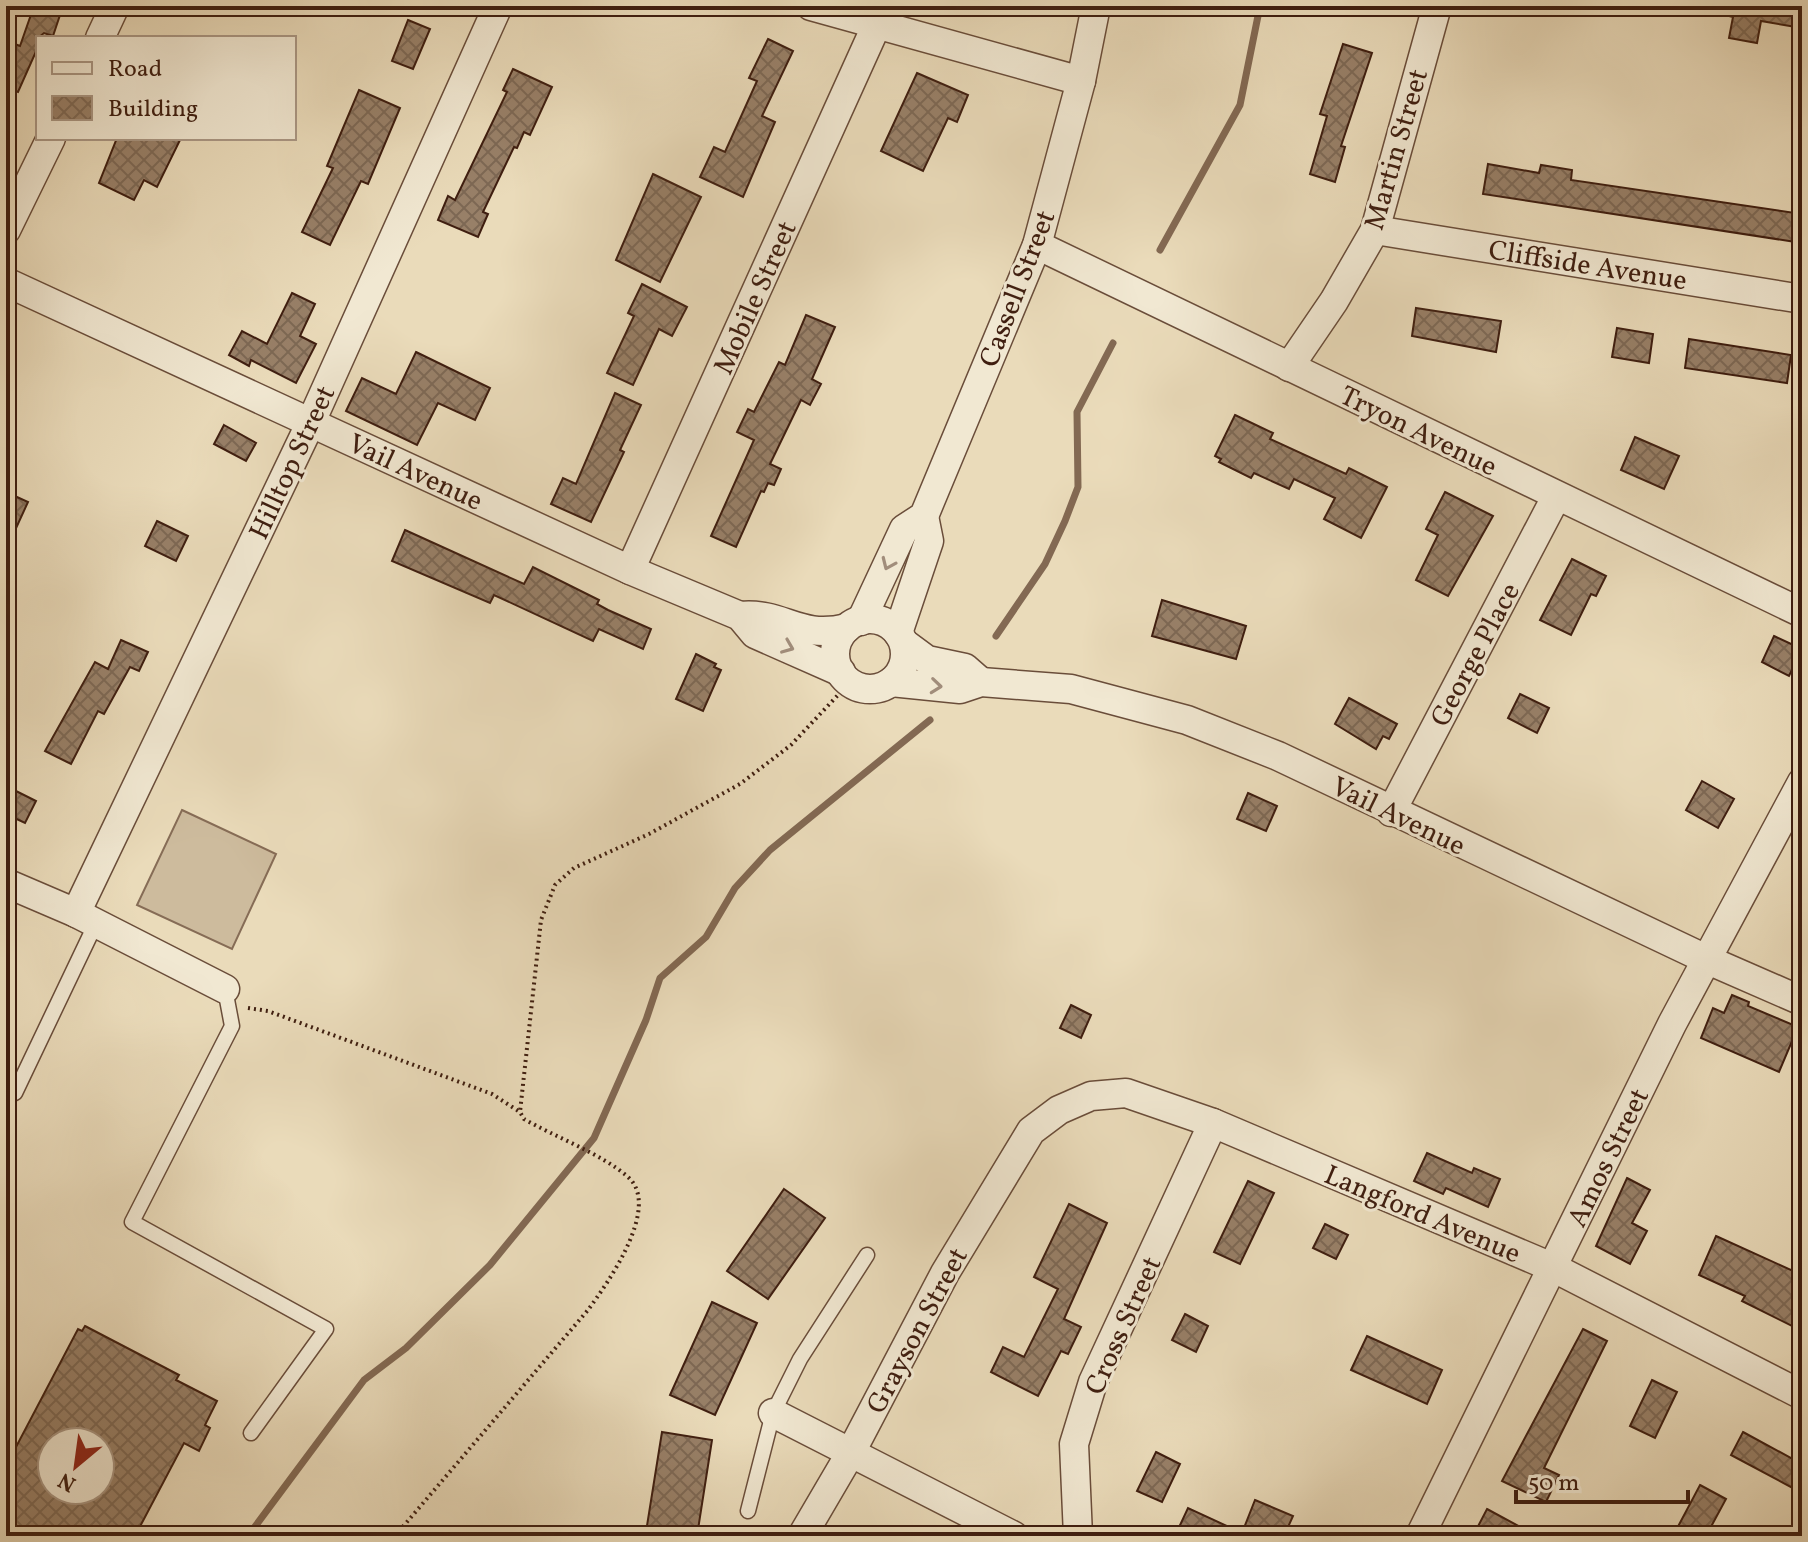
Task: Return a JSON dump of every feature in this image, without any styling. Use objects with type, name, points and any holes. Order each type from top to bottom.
[{"type":"street","points":[[101,36],[115,6]]},
{"type":"street","name":"Hilltop Street","points":[[86,918],[498,6]]},
{"type":"street","points":[[811,6],[1081,81]]},
{"type":"street","name":"Cassell Street","points":[[901,638],[929,541],[924,516],[1037,245],[1081,81],[1096,6]]},
{"type":"street","name":"Martin Street","points":[[1289,367],[1334,301],[1375,230],[1437,6]]},
{"type":"street","name":"Mobile Street","points":[[630,570],[877,24]]},
{"type":"street","points":[[6,230],[50,140]]},
{"type":"street","name":"Cliffside Avenue","points":[[1375,230],[1802,299]]},
{"type":"street","name":"Tryon Avenue","points":[[1037,245],[1802,613]]},
{"type":"street","name":"Vail Avenue","points":[[6,282],[630,570],[740,616],[755,634],[807,654],[845,677]]},
{"type":"street","name":"George Place","points":[[1391,812],[1556,497]]},
{"type":"street","name":"Cassell Street","points":[[854,624],[904,529],[924,516]]},
{"type":"street","name":"Vail Avenue","points":[[740,616],[762,614],[807,632],[854,624]]},
{"type":"street","points":[[881,621],[901,638],[904,665],[891,682],[871,689],[845,677],[835,649],[854,624],[881,621]]},
{"type":"street","name":"Vail Avenue","points":[[901,638],[927,660],[965,668],[981,682]]},
{"type":"street","name":"Vail Avenue","points":[[891,682],[960,689],[981,682],[1071,689],[1187,720],[1278,756],[1391,812],[1802,1001]]},
{"type":"street","name":"Amos Street","points":[[1420,1536],[1672,1024],[1802,782]]},
{"type":"street","points":[[6,883],[86,918],[227,999]]},
{"type":"street","name":"Langford Avenue","points":[[1036,1128],[1059,1110],[1091,1096],[1126,1093],[1213,1123],[1554,1268],[1802,1395]]},
{"type":"street","name":"Cross Street","points":[[1078,1536],[1074,1444],[1093,1382],[1213,1123]]},
{"type":"street","name":"Grayson Street","points":[[802,1536],[850,1454],[945,1273],[1036,1128]]},
{"type":"street","points":[[773,1413],[1014,1536]]},
{"type":"lane","points":[[15,1093],[86,918]]},
{"type":"lane","points":[[227,999],[232,1026],[132,1222],[326,1329],[251,1433]]},
{"type":"lane","points":[[748,1511],[773,1413],[800,1359],[867,1255]]},
{"type":"path","points":[[520,1112],[537,942],[547,899],[555,885],[574,868],[695,811],[764,768],[822,715],[845,677]]},
{"type":"path","points":[[227,999],[268,1011],[492,1094],[520,1112],[524,1119],[616,1169],[633,1183],[639,1199],[632,1233],[616,1271],[588,1310],[395,1536]]},
{"type":"shaded area","points":[[182,810],[276,854],[232,949],[137,905]]},
{"type":"building","points":[[34,6],[63,6],[53,36],[44,33],[36,36],[36,52],[18,92],[6,87],[12,68],[6,65],[15,44],[20,46]]},
{"type":"building","points":[[1730,6],[1802,6],[1802,28],[1761,21],[1757,43],[1729,38],[1733,17],[1729,16]]},
{"type":"building","points":[[408,20],[430,29],[413,69],[392,61]]},
{"type":"building","points":[[768,39],[793,51],[762,116],[775,122],[743,197],[700,177],[714,147],[725,152],[757,81],[749,78]]},
{"type":"building","points":[[1343,44],[1372,53],[1341,146],[1345,147],[1335,182],[1310,174],[1327,116],[1320,114]]},
{"type":"building","points":[[513,69],[552,87],[530,135],[524,132],[517,148],[514,147],[483,212],[488,214],[478,237],[438,220],[448,196],[455,200],[507,92],[503,90]]},
{"type":"building","points":[[917,73],[968,95],[957,122],[948,118],[923,171],[881,151]]},
{"type":"building","points":[[359,90],[400,108],[368,184],[361,181],[330,245],[302,232],[333,168],[327,166]]},
{"type":"building","points":[[116,140],[180,140],[157,187],[144,180],[134,200],[99,183]]},
{"type":"building","points":[[1488,164],[1539,173],[1541,165],[1572,170],[1571,180],[1802,214],[1802,243],[1483,194]]},
{"type":"building","points":[[653,174],[701,197],[660,282],[616,260]]},
{"type":"building","points":[[642,284],[687,307],[672,336],[659,329],[633,385],[607,373],[634,316],[628,313]]},
{"type":"building","points":[[292,293],[315,304],[300,336],[316,344],[296,383],[251,360],[249,366],[229,355],[242,331],[267,344]]},
{"type":"building","points":[[1416,308],[1501,321],[1496,352],[1412,336]]},
{"type":"building","points":[[806,315],[835,327],[812,379],[821,384],[810,405],[801,400],[770,464],[781,469],[774,485],[768,483],[764,492],[761,491],[736,547],[711,536],[754,440],[737,432],[748,409],[754,412],[779,362],[785,365]]},
{"type":"building","points":[[1617,328],[1653,334],[1649,363],[1612,357]]},
{"type":"building","points":[[1689,339],[1791,355],[1787,383],[1685,368]]},
{"type":"building","points":[[416,352],[490,388],[475,420],[438,403],[417,445],[346,411],[362,378],[396,394]]},
{"type":"building","points":[[615,393],[641,405],[620,450],[624,452],[591,522],[551,504],[563,478],[576,484]]},
{"type":"building","points":[[1235,415],[1273,433],[1270,439],[1346,474],[1349,468],[1387,487],[1361,538],[1324,519],[1335,498],[1294,479],[1289,489],[1254,473],[1251,478],[1219,462],[1221,459],[1215,456]]},
{"type":"building","points":[[224,425],[256,443],[246,461],[214,444]]},
{"type":"building","points":[[1635,437],[1679,456],[1664,489],[1621,470]]},
{"type":"building","points":[[6,492],[28,502],[6,550]]},
{"type":"building","points":[[1445,492],[1493,516],[1448,596],[1416,580],[1438,535],[1426,529]]},
{"type":"building","points":[[157,521],[188,536],[176,561],[145,546]]},
{"type":"building","points":[[405,530],[524,584],[533,567],[599,600],[597,604],[651,629],[643,649],[599,629],[593,641],[494,595],[490,603],[392,561]]},
{"type":"building","points":[[1572,559],[1606,576],[1596,596],[1591,594],[1571,635],[1540,620]]},
{"type":"building","points":[[1162,600],[1246,626],[1236,659],[1152,636]]},
{"type":"building","points":[[1774,636],[1802,649],[1789,676],[1762,662]]},
{"type":"building","points":[[121,640],[148,652],[139,671],[130,667],[104,714],[98,711],[71,764],[45,751],[95,662],[108,669]]},
{"type":"building","points":[[696,654],[721,670],[703,711],[676,699]]},
{"type":"building","points":[[1520,694],[1549,708],[1537,733],[1508,718]]},
{"type":"building","points":[[1349,698],[1397,724],[1389,739],[1383,736],[1376,749],[1335,724]]},
{"type":"building","points":[[1702,781],[1734,799],[1718,828],[1686,810]]},
{"type":"building","points":[[6,786],[36,801],[25,823],[6,814]]},
{"type":"building","points":[[1248,793],[1277,806],[1266,831],[1237,819]]},
{"type":"building","points":[[1732,995],[1749,1002],[1748,1006],[1798,1027],[1779,1072],[1701,1038],[1713,1008],[1724,1013]]},
{"type":"building","points":[[1071,1005],[1091,1015],[1081,1038],[1060,1028]]},
{"type":"building","points":[[1427,1153],[1472,1173],[1474,1168],[1500,1179],[1488,1207],[1446,1188],[1443,1194],[1414,1181]]},
{"type":"building","points":[[1627,1178],[1650,1190],[1632,1223],[1647,1231],[1630,1264],[1596,1246]]},
{"type":"building","points":[[1248,1181],[1274,1193],[1240,1264],[1214,1252]]},
{"type":"building","points":[[784,1189],[825,1218],[768,1299],[727,1271]]},
{"type":"building","points":[[1069,1204],[1107,1223],[1064,1319],[1081,1327],[1068,1354],[1061,1351],[1038,1396],[991,1372],[1003,1347],[1024,1357],[1058,1289],[1034,1277]]},
{"type":"building","points":[[1325,1224],[1348,1235],[1336,1259],[1313,1248]]},
{"type":"building","points":[[1716,1236],[1802,1275],[1802,1331],[1742,1301],[1745,1296],[1699,1275]]},
{"type":"building","points":[[712,1302],[757,1323],[715,1415],[670,1395]]},
{"type":"building","points":[[1185,1314],[1208,1326],[1196,1352],[1172,1340]]},
{"type":"building","points":[[85,1326],[179,1375],[176,1380],[217,1401],[205,1425],[210,1428],[199,1451],[184,1443],[135,1536],[6,1536],[6,1513],[12,1501],[6,1498],[6,1466],[78,1329],[82,1331]]},
{"type":"building","points":[[1583,1329],[1607,1341],[1544,1468],[1559,1475],[1546,1502],[1502,1481]]},
{"type":"building","points":[[1367,1336],[1442,1370],[1427,1404],[1351,1370]]},
{"type":"building","points":[[1652,1380],[1677,1392],[1655,1438],[1630,1426]]},
{"type":"building","points":[[662,1432],[712,1440],[697,1536],[646,1532]]},
{"type":"building","points":[[1743,1432],[1802,1464],[1802,1493],[1731,1455]]},
{"type":"building","points":[[1156,1452],[1180,1464],[1162,1502],[1137,1491]]},
{"type":"building","points":[[1700,1485],[1726,1499],[1706,1536],[1673,1536]]},
{"type":"building","points":[[1255,1500],[1293,1516],[1284,1536],[1175,1536],[1188,1508],[1242,1533]]},
{"type":"building","points":[[1487,1509],[1537,1536],[1473,1536]]},
{"type":"waterway","points":[[1160,250],[1240,105],[1260,6]]},
{"type":"waterway","points":[[996,636],[1045,564],[1065,521],[1078,487],[1077,412],[1113,343]]},
{"type":"waterway","points":[[248,1536],[364,1380],[406,1348],[490,1265],[594,1138],[646,1020],[660,978],[706,937],[735,888],[770,850],[930,720]]}]
